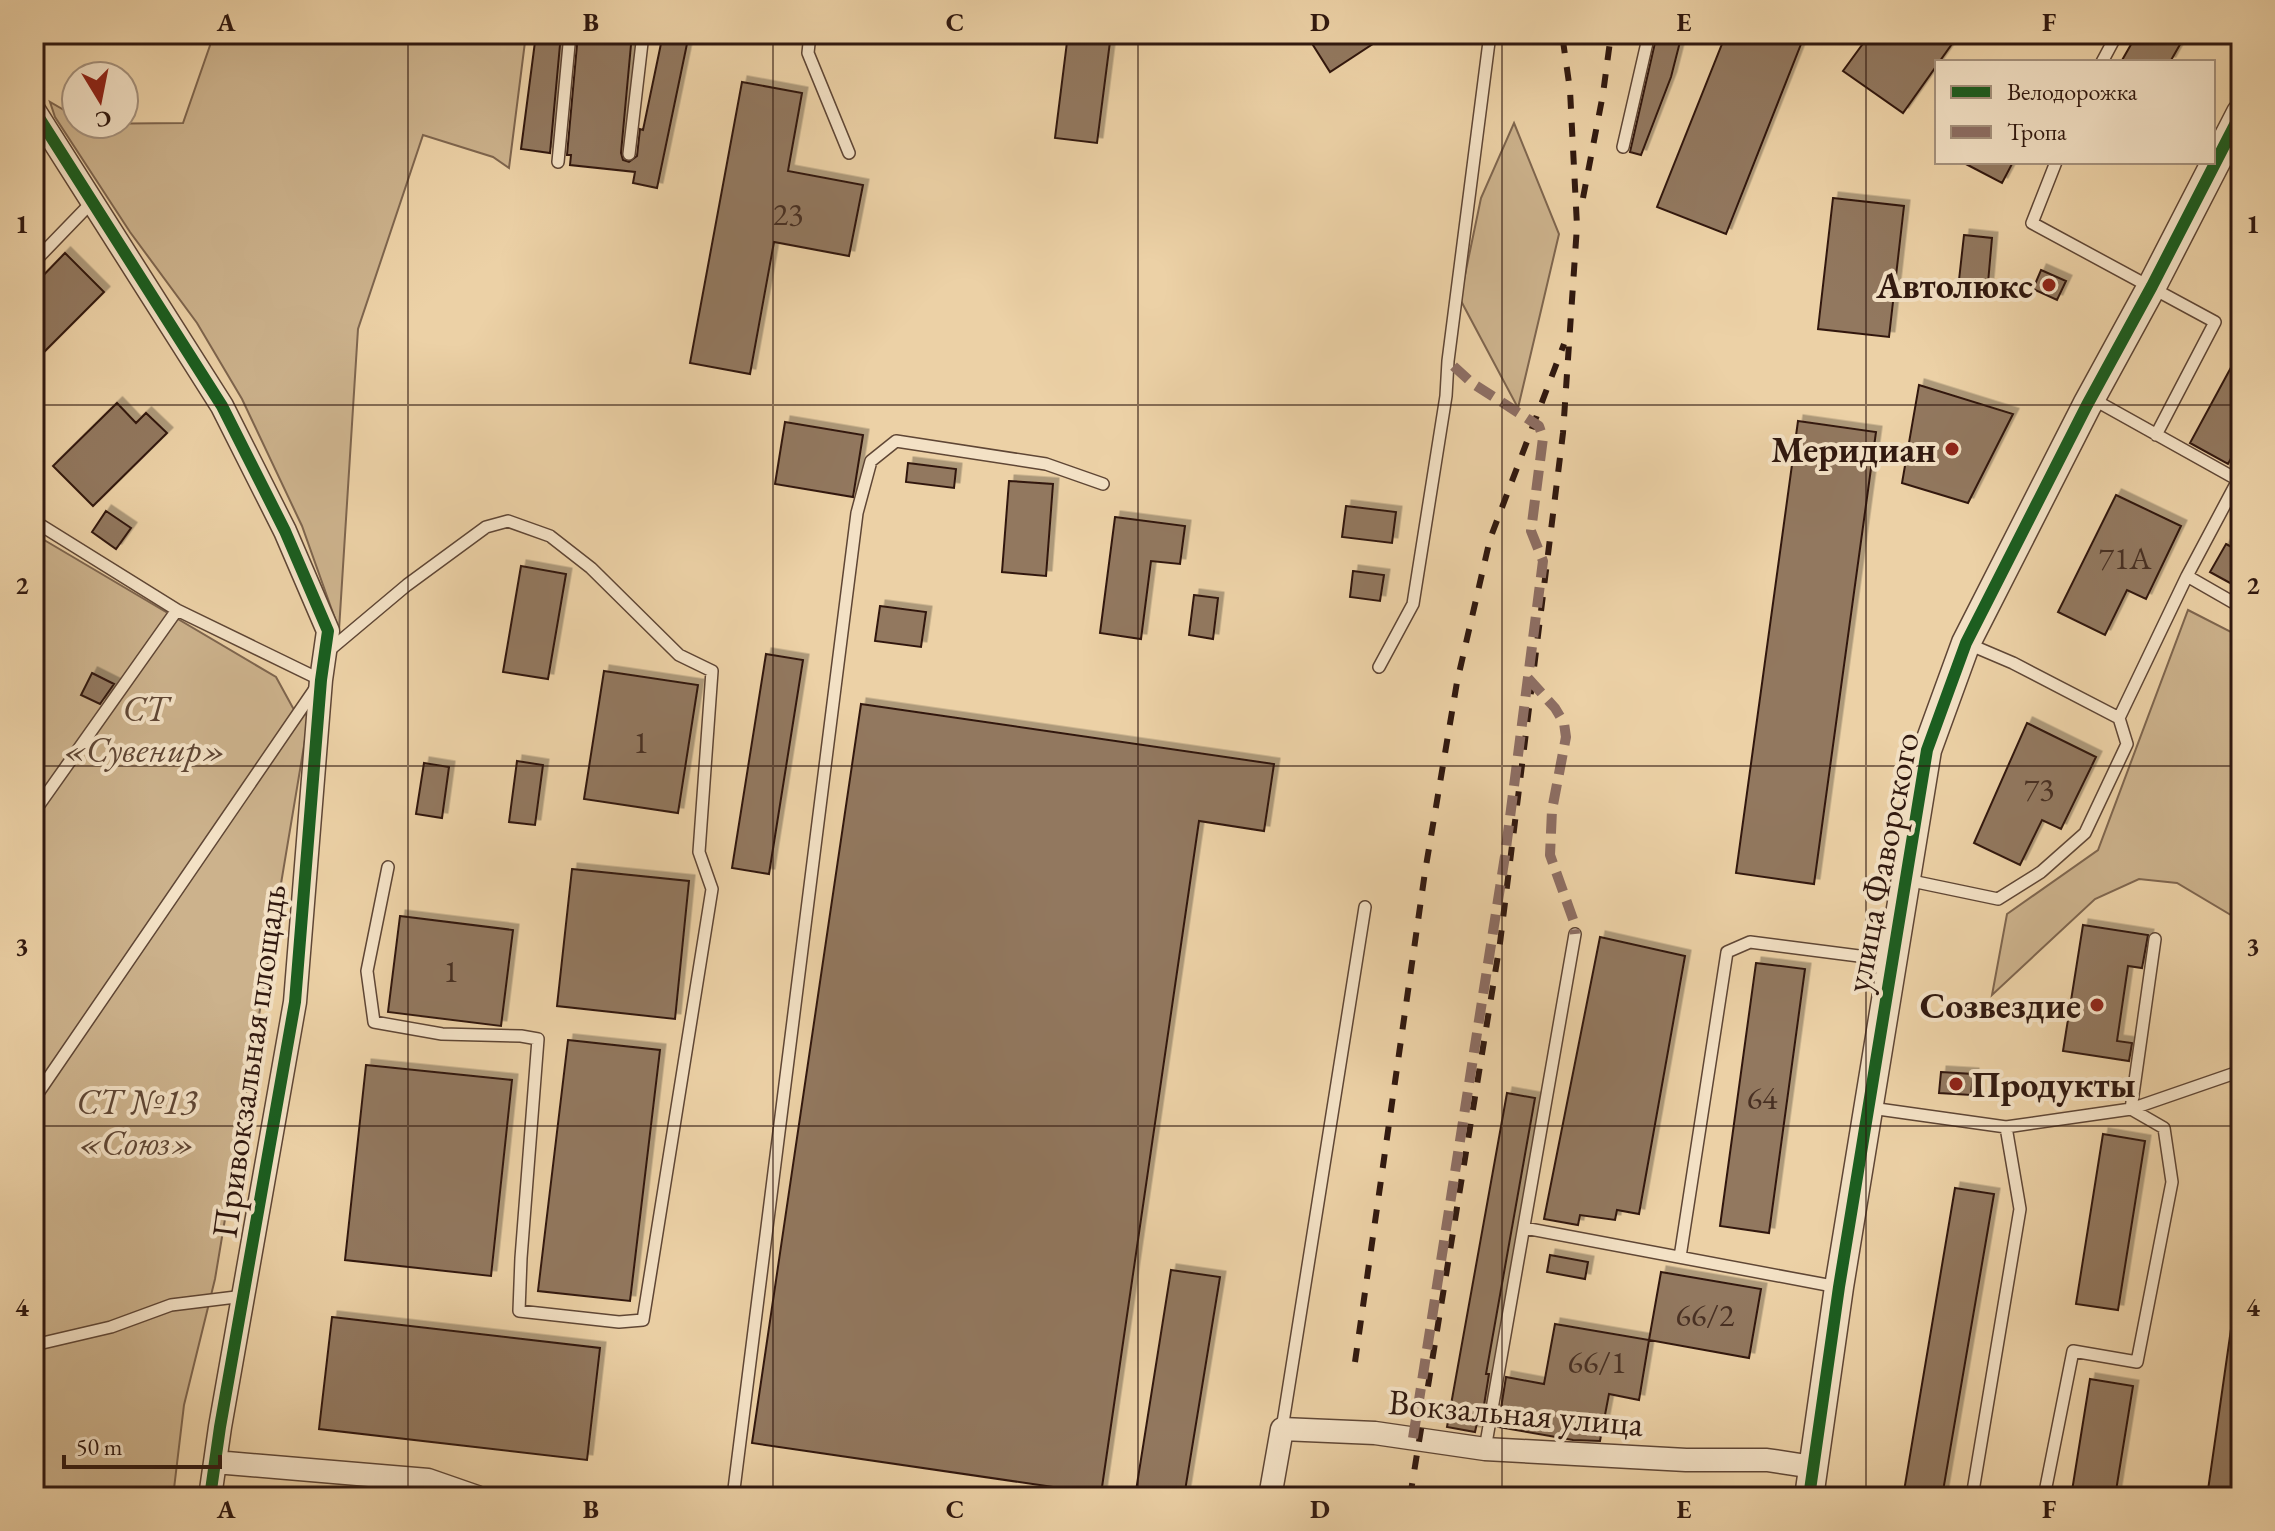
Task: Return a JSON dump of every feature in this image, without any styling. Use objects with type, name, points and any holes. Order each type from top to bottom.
[{"type":"street","points":[[34,110],[92,202]]},
{"type":"street","name":"улица Фаворского","points":[[2215,164],[2241,113]]},
{"type":"street","name":"улица Фаворского","points":[[1809,1497],[1839,1287],[1927,750],[1966,643],[2215,164]]},
{"type":"street","name":"Привокзальная площадь","points":[[92,202],[222,406],[285,531],[328,631],[321,680],[295,1002],[210,1497]]},
{"type":"street","points":[[1270,1497],[1282,1429]]},
{"type":"street","name":"Вокзальная улица","points":[[1282,1429],[1375,1433],[1485,1449],[1686,1460],[1767,1460],[1813,1467]]},
{"type":"street","points":[[215,1462],[428,1480],[477,1497]]},
{"type":"lane","points":[[558,162],[570,34]]},
{"type":"lane","points":[[629,154],[643,34]]},
{"type":"lane","points":[[810,34],[808,53],[849,153]]},
{"type":"lane","points":[[1379,667],[1413,604],[1446,396],[1490,34]]},
{"type":"lane","points":[[1623,147],[1649,34]]},
{"type":"lane","points":[[2103,60],[2117,34]]},
{"type":"lane","points":[[2055,164],[2032,223],[2215,322],[2156,435]]},
{"type":"lane","points":[[34,262],[92,202]]},
{"type":"lane","points":[[1904,879],[1998,899],[2041,872],[2085,833],[2127,744],[2119,718],[2187,576],[2240,477],[2091,398]]},
{"type":"lane","points":[[733,1497],[857,513],[871,461],[896,441],[1046,464],[1103,484]]},
{"type":"lane","points":[[34,521],[177,610],[321,680],[34,1099]]},
{"type":"lane","points":[[325,654],[407,585],[486,527],[508,521],[550,536],[591,568],[679,655],[712,671],[699,852],[712,889],[643,1320],[619,1322],[519,1311],[538,1039],[442,1034],[374,1022],[367,971],[388,867]]},
{"type":"lane","points":[[2187,576],[2241,607]]},
{"type":"lane","points":[[34,812],[177,610]]},
{"type":"lane","points":[[1966,643],[2013,663],[2119,718]]},
{"type":"lane","points":[[1282,1429],[1365,907]]},
{"type":"lane","points":[[1485,1449],[1575,934]]},
{"type":"lane","points":[[2131,1109],[2155,939]]},
{"type":"lane","points":[[1680,1257],[1727,952],[1750,942],[1891,960]]},
{"type":"lane","points":[[1868,1107],[2006,1127],[2131,1109],[2241,1071]]},
{"type":"lane","points":[[2044,1497],[2073,1351],[2137,1362],[2172,1182],[2164,1128],[2131,1109]]},
{"type":"lane","points":[[1972,1497],[2020,1209],[2006,1127]]},
{"type":"lane","points":[[1524,1228],[1839,1287]]},
{"type":"lane","points":[[34,1345],[111,1327],[171,1305],[244,1296]]},
{"type":"green space","points":[[214,34],[526,34],[509,168],[493,157],[423,135],[358,329],[339,630],[302,526],[242,399],[197,323],[130,232],[70,140],[140,140],[140,123],[183,123]]},
{"type":"green space","points":[[50,102],[60,108],[60,125],[55,117]]},
{"type":"green space","points":[[1514,123],[1559,234],[1518,408],[1460,299],[1481,198]]},
{"type":"green space","name":"СТ №13 «Союз»","points":[[34,534],[276,677],[293,708],[309,716],[215,1279],[184,1405],[173,1497],[34,1497]]},
{"type":"green space","points":[[2188,610],[2241,637],[2241,921],[2177,883],[2139,879],[2095,899],[1992,995],[2007,914],[2098,850]]},
{"type":"building","points":[[536,34],[561,34],[550,153],[521,149]]},
{"type":"building","points":[[578,34],[632,34],[621,153],[623,160],[629,162],[637,156],[640,129],[643,130],[663,34],[688,39],[657,188],[633,183],[635,172],[570,165],[571,155],[567,155]]},
{"type":"building","points":[[1068,34],[1111,34],[1097,143],[1055,138]]},
{"type":"building","points":[[1306,34],[1388,34],[1330,72]]},
{"type":"building","points":[[1657,34],[1682,34],[1671,77],[1641,155],[1630,152]]},
{"type":"building","points":[[1726,34],[1805,34],[1726,234],[1657,207]]},
{"type":"building","points":[[1870,34],[1959,34],[1941,60],[1935,60],[1935,68],[1903,113],[1843,71]]},
{"type":"building","points":[[2137,34],[2186,34],[2171,60],[2122,60]]},
{"type":"building","points":[[742,82],[802,93],[788,171],[863,185],[849,256],[774,242],[750,374],[690,363]]},
{"type":"building","points":[[1966,164],[2012,164],[2002,183]]},
{"type":"building","points":[[1833,198],[1904,206],[1889,337],[1818,329]]},
{"type":"building","points":[[1964,235],[1992,238],[1988,283],[1959,280]]},
{"type":"building","points":[[65,253],[104,292],[34,362],[34,285]]},
{"type":"building","name":"Автолюкс","points":[[2041,270],[2066,281],[2057,300],[2033,289]]},
{"type":"building","points":[[2241,349],[2241,440],[2228,464],[2190,443]]},
{"type":"building","name":"Меридиан","points":[[1919,385],[2013,414],[1968,503],[1902,483]]},
{"type":"building","points":[[117,403],[136,423],[146,413],[167,433],[93,506],[53,466]]},
{"type":"building","points":[[1798,421],[1876,432],[1814,884],[1736,873]]},
{"type":"building","points":[[785,422],[863,435],[853,497],[775,484]]},
{"type":"building","points":[[908,463],[956,469],[954,488],[906,482]]},
{"type":"building","points":[[1009,481],[1053,484],[1046,576],[1002,572]]},
{"type":"building","points":[[2116,495],[2181,526],[2146,599],[2127,590],[2105,635],[2058,612]]},
{"type":"building","points":[[1346,506],[1396,512],[1392,543],[1342,537]]},
{"type":"building","points":[[106,511],[131,528],[116,549],[92,532]]},
{"type":"building","points":[[1115,517],[1185,526],[1180,564],[1151,561],[1141,639],[1100,633]]},
{"type":"building","points":[[2226,544],[2241,552],[2241,589],[2210,572]]},
{"type":"building","points":[[521,566],[566,574],[548,679],[503,672]]},
{"type":"building","points":[[1353,571],[1384,575],[1380,601],[1350,597]]},
{"type":"building","points":[[1194,595],[1218,598],[1213,639],[1189,635]]},
{"type":"building","points":[[880,606],[926,612],[921,647],[875,641]]},
{"type":"building","points":[[766,654],[803,660],[769,874],[732,868]]},
{"type":"building","points":[[604,671],[698,685],[678,813],[584,799]]},
{"type":"building","points":[[92,673],[114,684],[100,704],[81,695]]},
{"type":"building","points":[[861,704],[1274,764],[1264,831],[1199,821],[1101,1494],[752,1443]]},
{"type":"building","points":[[2027,723],[2096,757],[2061,829],[2042,820],[2020,865],[1974,843]]},
{"type":"building","points":[[517,761],[543,765],[535,825],[509,822]]},
{"type":"building","points":[[424,763],[449,767],[442,818],[416,814]]},
{"type":"building","points":[[572,869],[689,881],[675,1019],[557,1006]]},
{"type":"building","points":[[400,916],[513,930],[501,1026],[388,1012]]},
{"type":"building","name":"Созвездие","points":[[2083,925],[2148,935],[2142,968],[2128,966],[2117,1041],[2132,1043],[2129,1061],[2063,1051]]},
{"type":"building","points":[[1600,937],[1685,956],[1639,1214],[1617,1210],[1615,1220],[1580,1215],[1578,1225],[1544,1219]]},
{"type":"building","points":[[1756,963],[1805,969],[1769,1233],[1720,1226]]},
{"type":"building","points":[[568,1040],[660,1050],[630,1301],[538,1291]]},
{"type":"building","points":[[366,1065],[512,1080],[491,1276],[345,1260]]},
{"type":"building","name":"Продукты","points":[[1941,1072],[1973,1074],[1971,1095],[1939,1093]]},
{"type":"building","points":[[1507,1093],[1535,1098],[1486,1374],[1489,1374],[1481,1424],[1477,1423],[1475,1432],[1447,1427]]},
{"type":"building","points":[[2103,1134],[2145,1141],[2118,1310],[2076,1304]]},
{"type":"building","points":[[1955,1188],[1994,1194],[1942,1497],[1903,1497]]},
{"type":"building","points":[[1550,1255],[1588,1262],[1585,1279],[1547,1272]]},
{"type":"building","points":[[1171,1270],[1220,1277],[1184,1497],[1135,1497]]},
{"type":"building","points":[[1661,1272],[1761,1289],[1749,1358],[1649,1340]]},
{"type":"building","points":[[332,1317],[600,1348],[587,1460],[319,1429]]},
{"type":"building","points":[[1555,1324],[1649,1340],[1639,1400],[1609,1394],[1600,1441],[1573,1440],[1498,1427],[1506,1377],[1544,1384]]},
{"type":"building","points":[[2231,1329],[2241,1330],[2241,1497],[2207,1497]]},
{"type":"building","points":[[2090,1379],[2133,1386],[2115,1497],[2071,1497]]},
{"type":"railway","points":[[1410,1497],[1500,943],[1563,433],[1577,226],[1570,90],[1562,34]]},
{"type":"railway","points":[[1583,198],[1611,34]]},
{"type":"railway","points":[[1355,1362],[1425,872],[1457,682],[1490,539],[1564,344]]},
{"type":"marked path","points":[[1413,1438],[1505,856],[1543,561],[1531,531],[1543,438],[1539,426],[1472,383],[1448,361]]},
{"type":"marked path","points":[[1528,678],[1564,723],[1566,737],[1552,810],[1550,855],[1574,922],[1575,934]]},
{"type":"cycle path","points":[[34,110],[222,406],[285,531],[328,631],[321,680],[295,1002],[210,1497]]},
{"type":"cycle path","points":[[2215,164],[2241,113]]},
{"type":"cycle path","points":[[1809,1497],[1839,1287],[1927,750],[1966,643],[2215,164]]},
{"type":"place","name":"Автолюкс","points":[[2049,285]]},
{"type":"place","name":"Меридиан","points":[[1952,449]]},
{"type":"place","name":"Созвездие","points":[[2097,1005]]},
{"type":"place","name":"Продукты","points":[[1956,1084]]},
{"type":"park label","name":"СТ «Сувенир»","points":[[145,728]]}]
